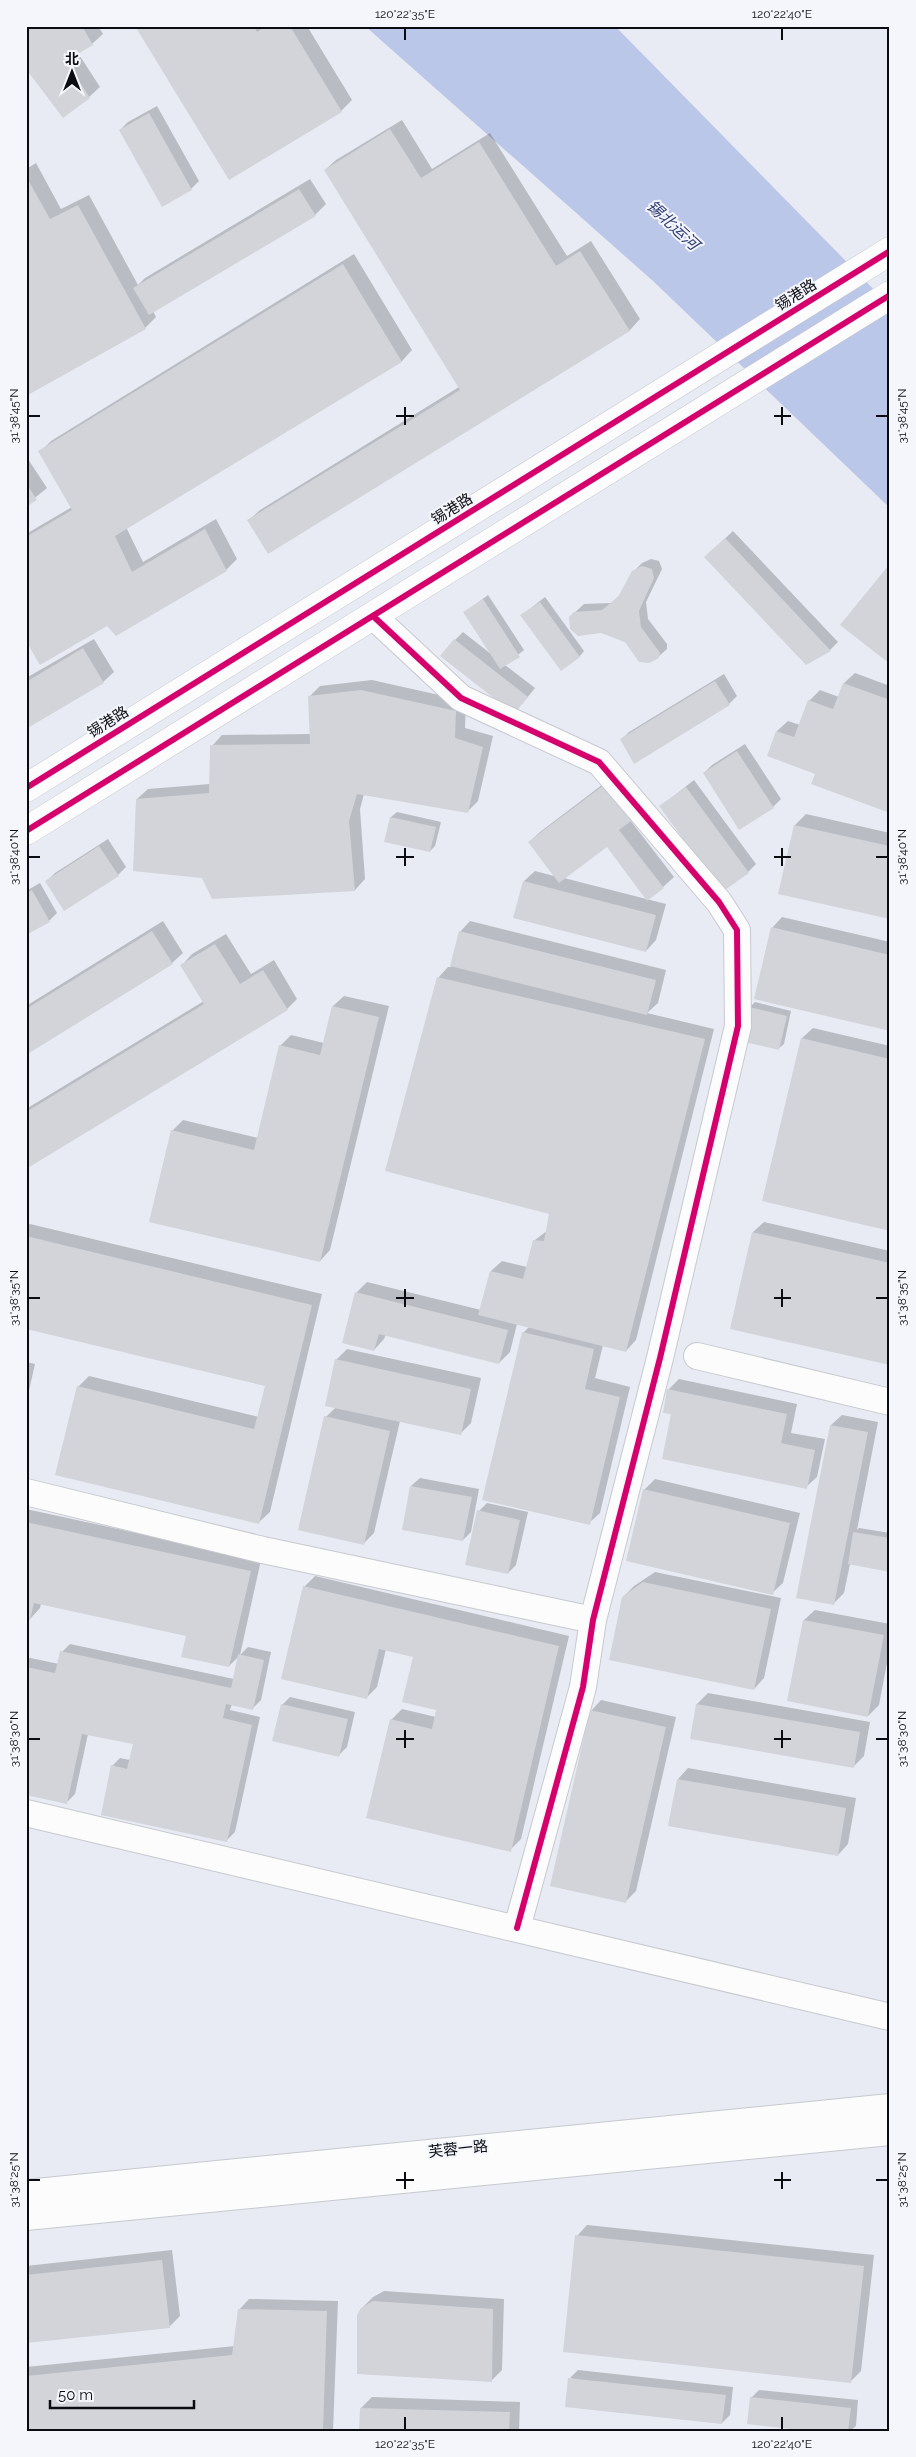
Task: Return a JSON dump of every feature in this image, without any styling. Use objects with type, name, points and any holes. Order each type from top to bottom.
[{"type":"main road","name":"锡港路","points":[[26,788],[890,251]]},
{"type":"main road","points":[[26,830],[890,295]]},
{"type":"street","points":[[372,616],[461,698],[599,762],[720,902],[737,930],[738,1026],[660,1358],[593,1620],[582,1687],[517,1928]]},
{"type":"street","points":[[698,1356],[890,1402]]},
{"type":"street","points":[[26,1492],[263,1550],[593,1620]]},
{"type":"street","points":[[26,1813],[890,2017]]},
{"type":"street","name":"芙蓉一路","points":[[26,2193],[890,2107]]},
{"type":"street","name":"芙蓉一路","points":[[26,2217],[890,2132]]},
{"type":"water","name":"锡北运河","points":[[365,26],[615,26],[890,306],[890,508],[653,281]]},
{"type":"building","points":[[26,26],[82,26],[93,45],[66,61],[90,98],[63,118],[29,73],[26,75]]},
{"type":"building","points":[[135,26],[254,26],[257,32],[266,26],[290,26],[342,112],[229,180]]},
{"type":"building","points":[[149,113],[192,190],[162,207],[119,130]]},
{"type":"building","points":[[390,129],[421,178],[479,142],[556,266],[580,251],[630,331],[268,554],[247,520],[460,390],[324,170]]},
{"type":"building","points":[[26,176],[50,219],[78,205],[146,329],[26,396]]},
{"type":"building","points":[[299,189],[316,216],[149,315],[133,288]]},
{"type":"building","points":[[343,264],[402,362],[115,536],[132,572],[205,529],[227,571],[116,636],[107,626],[40,665],[26,641],[26,537],[72,510],[38,451]]},
{"type":"building","points":[[26,483],[37,500],[26,507]]},
{"type":"building","points":[[725,538],[831,651],[806,665],[704,557]]},
{"type":"building","points":[[642,566],[652,569],[654,578],[639,611],[641,627],[660,653],[659,658],[649,663],[639,662],[625,642],[601,633],[578,636],[570,629],[569,617],[574,612],[602,610],[618,597],[632,571]]},
{"type":"building","points":[[888,566],[890,567],[890,664],[840,625]]},
{"type":"building","points":[[483,599],[520,657],[500,669],[463,612]]},
{"type":"building","points":[[540,602],[580,657],[561,671],[520,615]]},
{"type":"building","points":[[454,639],[528,697],[514,714],[440,656]]},
{"type":"building","points":[[83,648],[104,683],[26,729],[26,682]]},
{"type":"building","points":[[715,681],[730,705],[634,764],[620,739]]},
{"type":"building","points":[[843,683],[890,700],[890,813],[811,784],[815,774],[767,756],[776,731],[794,737],[808,700],[833,709]]},
{"type":"building","points":[[361,690],[456,711],[455,738],[483,747],[468,813],[357,794],[349,821],[355,891],[212,899],[202,878],[133,871],[136,799],[209,793],[210,745],[310,744],[308,696]]},
{"type":"building","points":[[737,751],[774,808],[739,830],[703,773]]},
{"type":"building","points":[[612,779],[639,815],[619,830],[664,888],[647,901],[607,847],[559,883],[528,842]]},
{"type":"building","points":[[686,787],[749,873],[722,892],[659,806]]},
{"type":"building","points":[[390,817],[436,827],[430,852],[384,842]]},
{"type":"building","points":[[794,825],[890,846],[890,919],[778,894]]},
{"type":"building","points":[[99,846],[119,876],[64,911],[45,881]]},
{"type":"building","points":[[523,881],[656,915],[646,952],[513,918]]},
{"type":"building","points":[[32,890],[50,922],[26,935],[26,894]]},
{"type":"building","points":[[771,927],[890,955],[890,1031],[754,999]]},
{"type":"building","points":[[152,931],[173,964],[26,1055],[26,1009]]},
{"type":"building","points":[[459,931],[656,980],[647,1015],[450,966]]},
{"type":"building","points":[[215,944],[240,984],[263,970],[288,1010],[26,1169],[26,1112],[204,1004],[180,965]]},
{"type":"building","points":[[437,977],[705,1039],[626,1352],[478,1315],[490,1271],[523,1279],[533,1240],[544,1241],[549,1214],[385,1171]]},
{"type":"building","points":[[332,1006],[379,1017],[320,1262],[149,1222],[171,1130],[254,1150],[279,1045],[320,1055]]},
{"type":"building","points":[[749,1007],[787,1016],[779,1050],[740,1041]]},
{"type":"building","points":[[801,1038],[890,1059],[890,1231],[762,1201]]},
{"type":"building","points":[[752,1232],[890,1263],[890,1365],[730,1329]]},
{"type":"building","points":[[26,1236],[312,1305],[259,1524],[55,1475],[77,1386],[254,1429],[265,1386],[26,1329]]},
{"type":"building","points":[[355,1292],[508,1330],[499,1364],[379,1334],[374,1351],[342,1343]]},
{"type":"building","points":[[522,1332],[594,1349],[585,1389],[620,1397],[590,1525],[482,1500]]},
{"type":"building","points":[[335,1359],[471,1389],[461,1435],[325,1406]]},
{"type":"building","points":[[667,1389],[787,1414],[781,1443],[815,1450],[807,1489],[662,1459],[671,1414],[663,1413]]},
{"type":"building","points":[[324,1416],[390,1431],[364,1545],[298,1530]]},
{"type":"building","points":[[830,1425],[868,1432],[834,1605],[796,1598]]},
{"type":"building","points":[[410,1486],[472,1497],[463,1541],[402,1530]]},
{"type":"building","points":[[643,1489],[790,1523],[773,1595],[626,1561]]},
{"type":"building","points":[[477,1510],[520,1520],[508,1574],[465,1565]]},
{"type":"building","points":[[26,1522],[251,1571],[229,1667],[181,1657],[186,1636],[34,1603],[30,1620],[26,1620]]},
{"type":"building","points":[[853,1532],[890,1538],[890,1572],[848,1564]]},
{"type":"building","points":[[643,1582],[771,1609],[754,1690],[609,1660],[622,1597]]},
{"type":"building","points":[[303,1586],[559,1646],[511,1852],[366,1818],[390,1719],[432,1729],[436,1710],[402,1702],[413,1657],[379,1649],[367,1699],[281,1679]]},
{"type":"building","points":[[803,1620],[884,1635],[868,1717],[787,1701]]},
{"type":"building","points":[[60,1651],[231,1688],[238,1654],[264,1660],[253,1710],[226,1704],[223,1718],[252,1725],[227,1842],[101,1815],[111,1765],[127,1769],[133,1744],[82,1734],[67,1804],[26,1795],[26,1667],[55,1673]]},
{"type":"building","points":[[281,1704],[348,1719],[339,1757],[272,1741]]},
{"type":"building","points":[[696,1704],[860,1732],[854,1768],[690,1739]]},
{"type":"building","points":[[590,1710],[666,1727],[626,1903],[550,1886]]},
{"type":"building","points":[[677,1779],[846,1808],[838,1856],[668,1826]]},
{"type":"building","points":[[575,2235],[864,2266],[851,2383],[563,2352]]},
{"type":"building","points":[[162,2260],[170,2328],[26,2343],[26,2275]]},
{"type":"building","points":[[373,2301],[493,2309],[492,2382],[357,2374],[357,2315],[361,2308]]},
{"type":"building","points":[[238,2309],[327,2311],[323,2431],[26,2431],[26,2376],[232,2355]]},
{"type":"building","points":[[568,2378],[726,2395],[722,2424],[565,2407]]},
{"type":"building","points":[[750,2397],[851,2408],[848,2431],[808,2431],[747,2424]]},
{"type":"building","points":[[360,2408],[510,2412],[509,2431],[359,2431]]},
{"type":"cycle path","points":[[26,788],[890,251]]},
{"type":"cycle path","points":[[26,831],[890,295]]},
{"type":"cycle path","points":[[373,616],[461,698],[599,762],[719,902],[737,930],[738,1026],[660,1358],[593,1620],[583,1687],[517,1928]]}]
